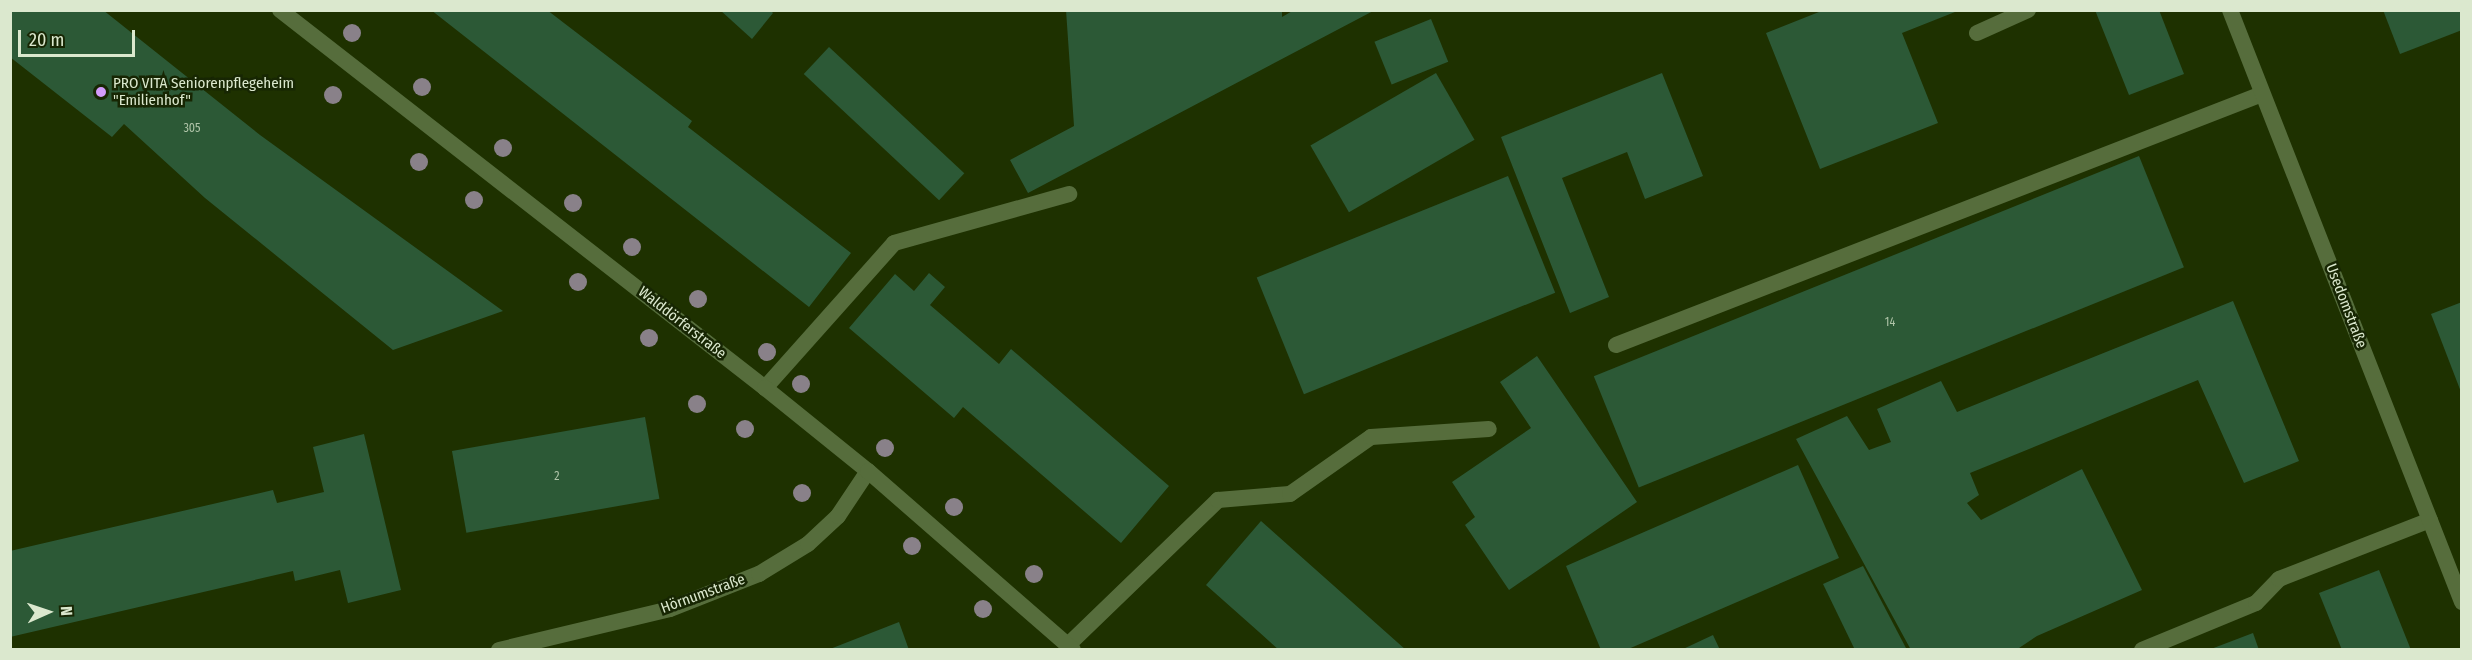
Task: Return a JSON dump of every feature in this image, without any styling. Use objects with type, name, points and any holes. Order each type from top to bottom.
[{"type":"street","name":"Walddörferstraße","points":[[280,10],[868,471],[1070,647]]},
{"type":"street","points":[[1977,33],[2028,10]]},
{"type":"street","name":"Usedomstraße","points":[[2230,10],[2462,602]]},
{"type":"street","points":[[1616,345],[2262,94]]},
{"type":"street","points":[[765,388],[894,243],[1069,194]]},
{"type":"street","points":[[1070,647],[1218,500],[1290,494],[1371,437],[1489,429]]},
{"type":"street","name":"Hörnumstraße","points":[[499,650],[669,609],[759,574],[808,544],[838,516],[868,471]]},
{"type":"street","points":[[2142,650],[2256,603],[2279,579],[2430,520]]},
{"type":"building","points":[[10,10],[103,10],[260,135],[503,311],[393,350],[205,198],[124,124],[112,137],[10,57]]},
{"type":"building","points":[[431,10],[547,10],[692,121],[688,127],[851,253],[809,307]]},
{"type":"building","points":[[720,10],[770,10],[773,13],[752,39]]},
{"type":"building","points":[[1066,10],[1282,10],[1282,17],[1294,10],[1375,10],[1028,193],[1010,160],[1074,126]]},
{"type":"building","points":[[1824,10],[1960,10],[1902,33],[1938,123],[1820,169],[1766,33]]},
{"type":"building","points":[[2095,10],[2159,10],[2184,74],[2129,95]]},
{"type":"building","points":[[2383,10],[2462,10],[2462,30],[2400,54]]},
{"type":"building","points":[[1431,19],[1448,62],[1392,85],[1374,42]]},
{"type":"building","points":[[829,47],[964,173],[939,200],[804,74]]},
{"type":"building","points":[[1436,73],[1474,140],[1349,212],[1310,146]]},
{"type":"building","points":[[1662,73],[1703,176],[1645,199],[1627,152],[1562,178],[1609,297],[1570,313],[1501,137]]},
{"type":"building","points":[[2139,156],[2184,267],[1639,488],[1594,376]]},
{"type":"building","points":[[1508,176],[1555,293],[1304,394],[1257,278]]},
{"type":"building","points":[[929,273],[945,287],[930,305],[999,364],[1011,349],[1169,486],[1121,543],[963,407],[954,418],[849,328],[895,274],[914,291]]},
{"type":"building","points":[[2233,301],[2299,461],[2244,483],[2198,380],[1970,473],[1979,495],[1967,503],[1981,520],[2082,469],[2142,590],[2037,636],[2016,650],[1911,650],[1796,439],[1847,416],[1869,450],[1891,442],[1877,409],[1941,381],[1957,412]]},
{"type":"building","points":[[2462,302],[2462,392],[2461,392],[2431,314]]},
{"type":"building","points":[[1537,356],[1637,502],[1509,590],[1465,525],[1475,517],[1452,482],[1531,428],[1500,382]]},
{"type":"building","points":[[645,417],[659,499],[466,533],[452,451]]},
{"type":"building","points":[[364,434],[401,590],[348,603],[340,570],[295,581],[293,571],[10,637],[10,551],[273,490],[277,503],[324,492],[313,447]]},
{"type":"building","points":[[1798,465],[1839,558],[1626,650],[1601,650],[1566,566]]},
{"type":"building","points":[[1261,521],[1406,650],[1279,650],[1206,585]]},
{"type":"building","points":[[1863,566],[1907,650],[1855,650],[1823,584]]},
{"type":"building","points":[[2379,570],[2411,650],[2342,650],[2319,593]]},
{"type":"building","points":[[899,622],[909,650],[830,650],[830,649]]},
{"type":"building","points":[[2253,633],[2259,650],[2211,650],[2211,649]]},
{"type":"building","points":[[1713,635],[1720,650],[1681,650]]},
{"type":"place","name":"PRO VITA Seniorenpflegeheim \"Emilienhof\"","points":[[101,92]]}]
